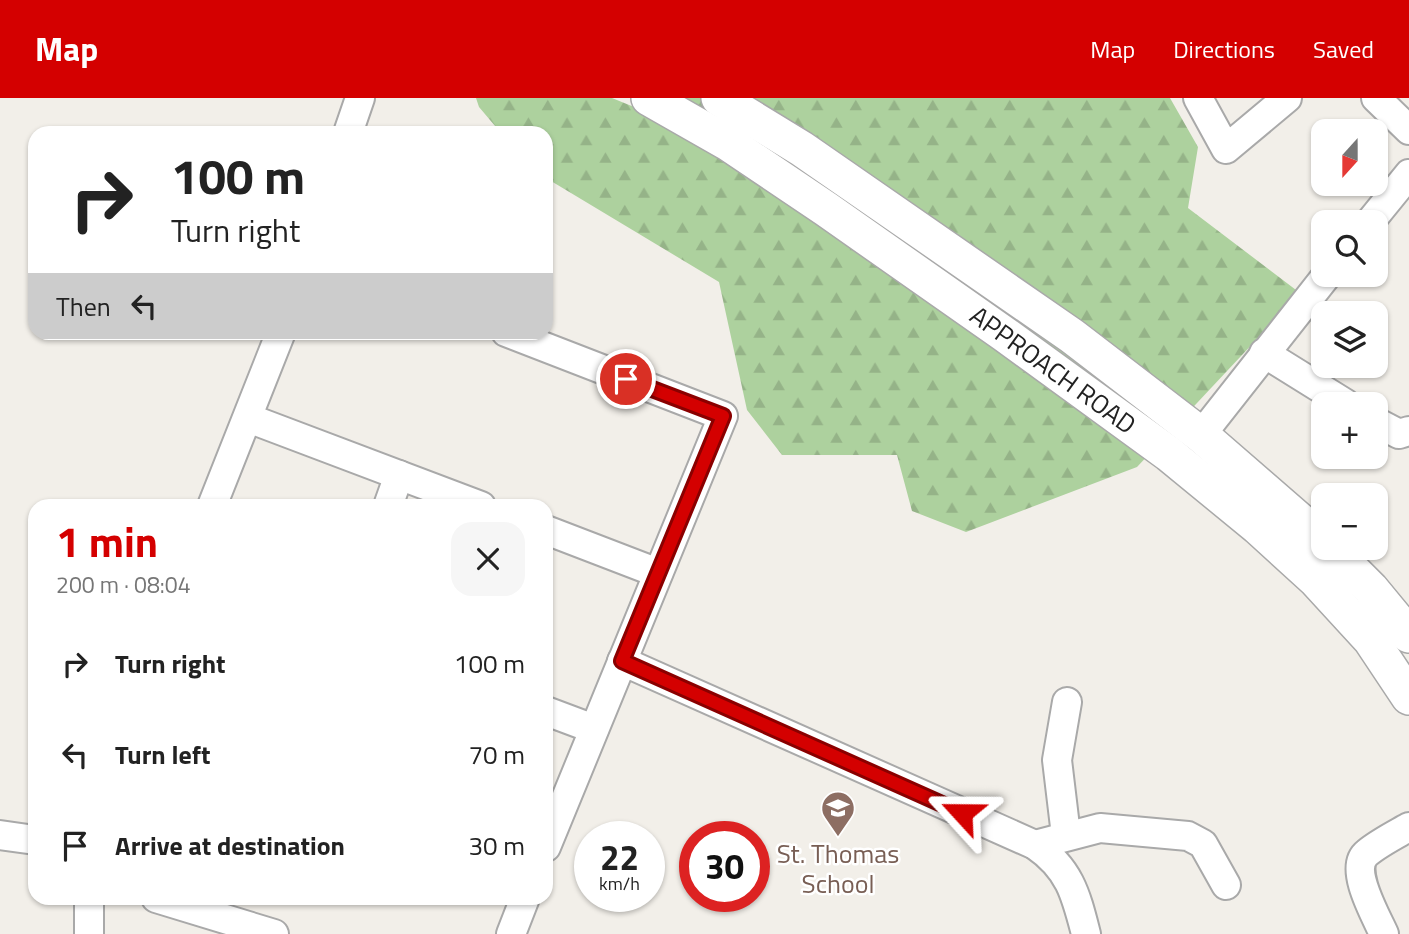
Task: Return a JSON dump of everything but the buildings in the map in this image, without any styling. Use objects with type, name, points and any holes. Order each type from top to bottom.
[{"type":"street","points":[[350,126],[359,98]]},
{"type":"street","name":"APPROACH ROAD","points":[[649,98],[728,143],[826,209],[1169,454],[1258,527],[1315,579],[1371,640],[1409,697]]},
{"type":"street","name":"APPROACH ROAD","points":[[719,98],[802,149],[1072,336],[1201,435],[1311,531]]},
{"type":"street","points":[[1193,100],[1226,149],[1287,98]]},
{"type":"street","points":[[1376,98],[1409,130]]},
{"type":"street","points":[[1380,210],[1409,174]]},
{"type":"street","points":[[1201,435],[1317,287]]},
{"type":"street","points":[[215,499],[278,340]]},
{"type":"street","points":[[527,340],[723,416],[553,830]]},
{"type":"street","points":[[1264,353],[1327,392]]},
{"type":"street","points":[[248,418],[462,499]]},
{"type":"street","points":[[1388,428],[1399,434],[1409,431]]},
{"type":"street","points":[[390,499],[399,475]]},
{"type":"street","points":[[553,533],[658,573]]},
{"type":"street","points":[[1342,560],[1371,589],[1409,635]]},
{"type":"street","points":[[622,661],[1035,845],[1050,855],[1068,878],[1077,899],[1086,934]]},
{"type":"street","points":[[1066,835],[1057,760],[1067,702]]},
{"type":"street","points":[[553,713],[594,729]]},
{"type":"street","points":[[1384,934],[1361,880],[1359,864],[1366,853],[1409,827]]},
{"type":"street","points":[[1035,845],[1100,828],[1194,837],[1203,844],[1226,885]]},
{"type":"street","points":[[0,835],[28,838]]},
{"type":"street","points":[[89,905],[89,934]]},
{"type":"street","points":[[179,905],[274,934]]},
{"type":"street","points":[[510,934],[522,905]]},
{"type":"green space","points":[[476,98],[612,98],[661,118],[683,98],[1170,98],[1198,147],[1188,208],[1300,293],[1137,467],[966,532],[912,511],[897,455],[782,455],[747,410],[719,282],[553,182],[553,126],[495,126],[479,107]]},
{"type":"place","name":"St. Thomas School","points":[[838,838]]},
{"type":"route","points":[[626,379],[723,416],[622,661],[962,813]]}]
